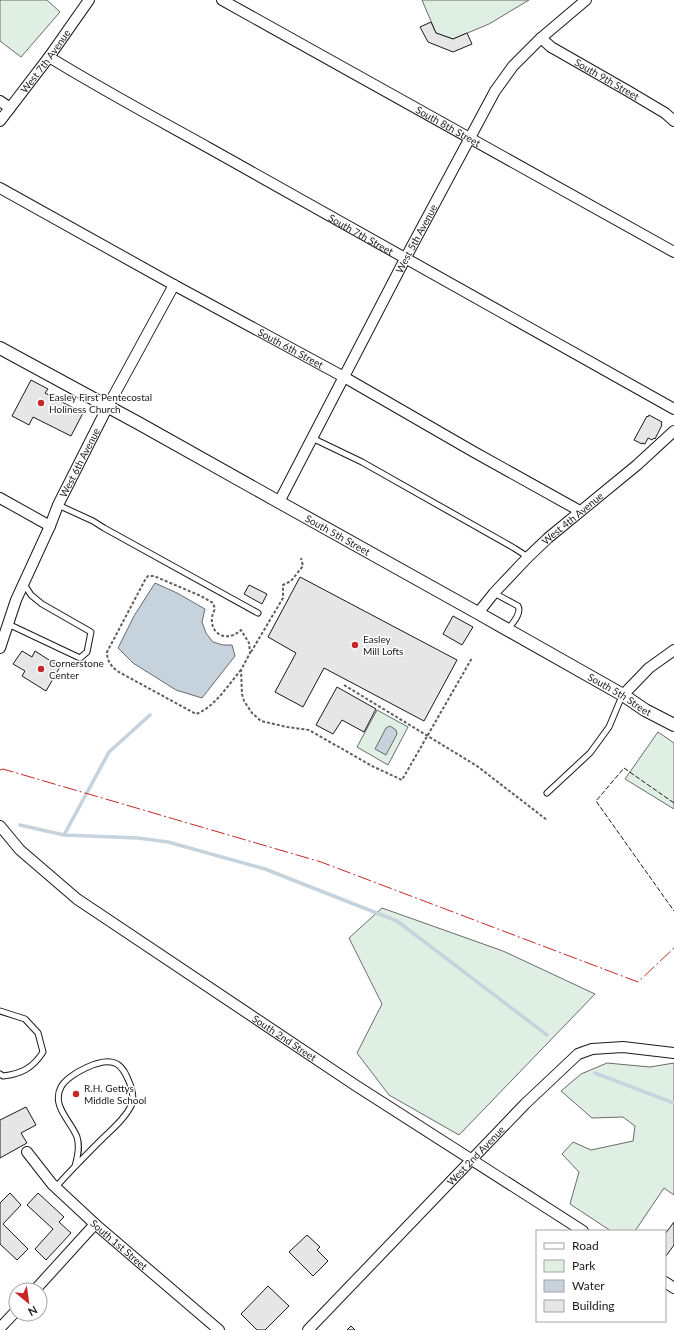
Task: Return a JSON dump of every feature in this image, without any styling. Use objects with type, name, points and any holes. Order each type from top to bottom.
[{"type":"street","name":"West 7th Avenue","points":[[0,121],[49,57],[89,0]]},
{"type":"street","name":"South 8th Street","points":[[222,0],[674,252]]},
{"type":"street","name":"West 5th Avenue","points":[[279,502],[405,259],[495,91],[513,66],[541,38],[586,0]]},
{"type":"street","name":"South 9th Street","points":[[541,38],[551,48],[641,98],[665,113],[674,121]]},
{"type":"street","name":"South 7th Street","points":[[49,57],[89,82],[674,409]]},
{"type":"street","points":[[0,101],[10,108]]},
{"type":"street","name":"South 6th Street","points":[[0,188],[174,285],[344,377],[580,511]]},
{"type":"street","name":"West 6th Avenue","points":[[0,648],[23,584],[58,505],[108,406],[174,285]]},
{"type":"street","name":"South 5th Street","points":[[0,348],[108,406],[478,612],[645,710],[674,725]]},
{"type":"street","name":"West 4th Avenue","points":[[478,612],[528,557],[580,511],[637,465],[674,431]]},
{"type":"street","points":[[0,498],[50,526]]},
{"type":"street","points":[[623,696],[649,668],[674,650]]},
{"type":"street","name":"South 2nd Street","points":[[0,826],[20,850],[77,899],[336,1072],[581,1230]]},
{"type":"street","name":"West 2nd Avenue","points":[[308,1330],[525,1104],[578,1054],[592,1049],[623,1047],[674,1054]]},
{"type":"street","name":"South 1st Street","points":[[28,1152],[56,1187],[95,1224],[219,1330]]},
{"type":"street","points":[[42,1282],[95,1224]]},
{"type":"street","points":[[0,1328],[8,1320]]},
{"type":"lane","points":[[312,438],[362,462],[528,557]]},
{"type":"lane","points":[[58,505],[93,521],[258,613]]},
{"type":"lane","points":[[8,624],[80,658],[87,652],[91,632],[42,604],[31,595],[23,584]]},
{"type":"lane","points":[[494,593],[518,606],[520,609],[508,630]]},
{"type":"lane","points":[[546,793],[590,752],[609,727],[623,696]]},
{"type":"lane","points":[[0,1010],[25,1019],[38,1033],[43,1052],[38,1060],[30,1067],[17,1074],[3,1076],[0,1074]]},
{"type":"lane","points":[[56,1187],[122,1118],[132,1103],[132,1089],[126,1074],[116,1064],[102,1062],[87,1067],[72,1076],[61,1086],[58,1096],[60,1107],[76,1136],[79,1148],[75,1166]]},
{"type":"path","points":[[250,653],[249,643],[241,630],[235,636],[227,637],[220,635],[214,630],[211,623],[211,615],[215,609],[213,603],[201,596],[154,576],[148,576],[144,580],[107,652],[107,658],[111,666],[117,671],[196,714],[204,711],[212,704],[241,670],[283,598],[283,585],[291,581],[303,566],[301,558]]},
{"type":"path","points":[[241,670],[242,694],[244,701],[252,713],[261,721],[287,728],[309,730],[372,766],[402,780],[472,658]]},
{"type":"path","points":[[344,685],[477,766],[547,820]]},
{"type":"green space","points":[[0,0],[47,0],[60,12],[21,57],[0,41]]},
{"type":"green space","points":[[422,0],[529,0],[489,24],[453,39],[436,33]]},
{"type":"green space","points":[[377,710],[408,727],[388,765],[357,747]]},
{"type":"green space","points":[[658,732],[674,743],[674,809],[625,779]]},
{"type":"green space","points":[[382,908],[503,951],[595,994],[459,1135],[389,1095],[357,1053],[382,1004],[349,938]]},
{"type":"green space","points":[[607,1063],[650,1067],[674,1063],[674,1195],[664,1188],[636,1230],[609,1230],[570,1204],[579,1172],[562,1154],[573,1142],[591,1150],[633,1141],[635,1126],[623,1117],[592,1118],[561,1091],[581,1074]]},
{"type":"water","points":[[155,583],[177,593],[205,609],[202,622],[206,633],[213,642],[223,645],[232,645],[235,656],[202,698],[176,690],[133,663],[118,648],[134,616]]},
{"type":"water","points":[[390,726],[396,730],[397,734],[386,755],[375,749],[386,728]]},
{"type":"building","points":[[431,22],[436,33],[453,39],[467,33],[472,44],[453,52],[428,42],[420,27]]},
{"type":"building","name":"Easley First Pentecostal Holiness Church","points":[[31,380],[48,389],[45,393],[83,413],[71,436],[33,417],[29,425],[12,416]]},
{"type":"building","points":[[649,415],[662,422],[662,425],[655,439],[654,438],[652,440],[648,438],[645,444],[642,444],[634,440],[647,416],[648,417]]},
{"type":"building","name":"Easley Mill Lofts","points":[[300,577],[457,660],[424,721],[324,668],[303,707],[275,692],[296,653],[268,637]]},
{"type":"building","points":[[249,585],[267,594],[262,604],[244,594]]},
{"type":"building","points":[[453,616],[473,627],[462,645],[443,634]]},
{"type":"building","name":"Cornerstone Center","points":[[22,651],[32,657],[35,651],[60,667],[46,691],[22,676],[25,671],[13,664]]},
{"type":"building","points":[[337,687],[376,709],[364,732],[342,720],[333,734],[316,725]]},
{"type":"building","points":[[26,1107],[36,1125],[21,1133],[27,1143],[0,1158],[0,1120]]},
{"type":"building","points":[[10,1193],[21,1205],[3,1224],[28,1249],[17,1260],[0,1244],[0,1203]]},
{"type":"building","points":[[38,1193],[64,1217],[59,1222],[71,1233],[46,1260],[35,1249],[53,1229],[27,1205]]},
{"type":"building","points":[[674,1222],[674,1245],[666,1256],[666,1233]]},
{"type":"building","points":[[307,1235],[320,1247],[317,1250],[328,1261],[313,1276],[289,1252]]},
{"type":"building","points":[[268,1286],[289,1306],[265,1330],[257,1330],[241,1314]]},
{"type":"building","points":[[351,1326],[355,1330],[347,1330]]},
{"type":"waterway","points":[[64,835],[109,752],[150,715]]},
{"type":"waterway","points":[[20,825],[64,835],[138,838],[168,842],[265,869],[397,921],[547,1035]]},
{"type":"waterway","points":[[595,1073],[674,1103]]},
{"type":"fence","points":[[674,803],[624,768],[596,801],[674,911]]},
{"type":"power","points":[[0,770],[3,769],[321,862],[638,982],[674,948]]},
{"type":"place","name":"Easley First Pentecostal Holiness Church","points":[[41,403]]},
{"type":"place","name":"Easley Mill Lofts","points":[[355,645]]},
{"type":"place","name":"Cornerstone Center","points":[[41,669]]},
{"type":"place","name":"R.H. Gettys Middle School","points":[[76,1094]]}]
